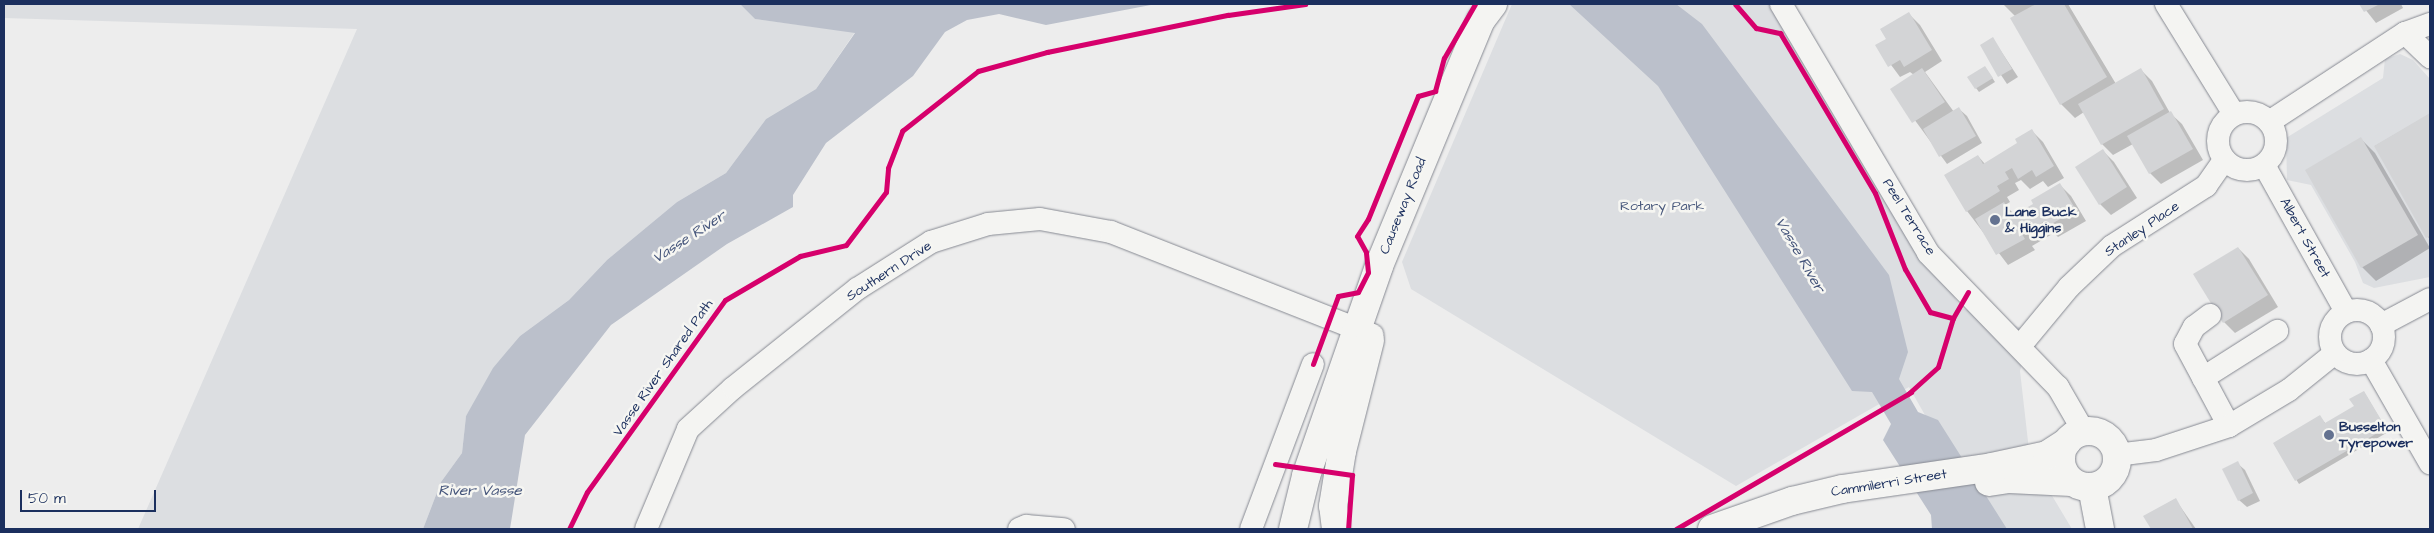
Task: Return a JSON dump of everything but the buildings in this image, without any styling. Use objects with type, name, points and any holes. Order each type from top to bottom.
[{"type":"main road","name":"Causeway Road","points":[[1293,529],[1306,476],[1364,332],[1437,168],[1494,4]]},
{"type":"main road","name":"Causeway Road","points":[[1336,529],[1333,506],[1364,332]]},
{"type":"main road","points":[[2075,437],[2105,437],[2116,455],[2113,472],[2108,479],[2082,484],[2066,476],[2061,459],[2075,437]]},
{"type":"main road","name":"Cammilerri Street","points":[[1767,529],[1883,491],[1994,474],[2047,455],[2075,437]]},
{"type":"main road","name":"Cammilerri Street","points":[[1994,474],[2082,484]]},
{"type":"main road","points":[[2082,484],[2100,529]]},
{"type":"main road","name":"Cammilerri Street","points":[[1712,529],[1792,501],[1842,489],[1883,491]]},
{"type":"street","name":"Peel Terrace","points":[[1781,4],[1928,253],[2021,346],[2058,387],[2075,437]]},
{"type":"street","points":[[2166,4],[2234,114]]},
{"type":"street","points":[[2269,122],[2405,33],[2430,24]]},
{"type":"street","points":[[2405,33],[2430,57]]},
{"type":"street","points":[[2253,112],[2269,122],[2276,145],[2272,156],[2264,165],[2243,170],[2224,160],[2218,144],[2218,135],[2221,126],[2234,114],[2253,112]]},
{"type":"street","name":"Stanley Place","points":[[2021,346],[2069,286],[2112,246],[2206,186],[2224,160]]},
{"type":"street","name":"Albert Street","points":[[2264,165],[2346,312]]},
{"type":"street","name":"Southern Drive","points":[[646,529],[688,429],[733,388],[873,279],[930,242],[988,224],[1040,219],[1111,232],[1364,332]]},
{"type":"street","points":[[2381,326],[2430,299]]},
{"type":"street","points":[[2365,311],[2381,326],[2384,340],[2379,352],[2371,360],[2350,363],[2335,353],[2330,331],[2334,322],[2346,312],[2365,311]]},
{"type":"street","points":[[2210,315],[2194,327],[2185,344],[2229,426]]},
{"type":"street","points":[[2203,378],[2277,331]]},
{"type":"street","points":[[2116,455],[2156,450],[2229,426],[2289,390],[2335,353]]},
{"type":"street","points":[[2371,360],[2430,463]]},
{"type":"street","points":[[1250,529],[1313,364]]},
{"type":"street","points":[[1019,529],[1026,526],[1064,529]]},
{"type":"green space","points":[[4,4],[740,4],[755,19],[855,32],[816,89],[766,119],[726,173],[677,202],[607,260],[569,300],[520,336],[466,416],[462,453],[441,482],[423,529],[138,529],[357,29],[4,18]]},
{"type":"green space","name":"Rotary Park","points":[[1512,4],[1775,4],[1961,308],[2031,331],[2020,371],[2030,459],[2072,529],[1990,529],[1909,387],[1736,486],[1411,289],[1402,262]]},
{"type":"green space","points":[[2400,54],[2413,60],[2430,79],[2430,277],[2374,288],[2363,283],[2355,262],[2311,185],[2287,180],[2286,138],[2383,78],[2385,59]]},
{"type":"water","name":"River Vasse","points":[[740,4],[1156,4],[1046,25],[999,14],[967,20],[945,32],[913,76],[826,143],[793,195],[793,207],[727,244],[611,325],[525,435],[510,529],[423,529],[441,482],[462,453],[466,416],[493,368],[520,336],[569,300],[607,260],[677,202],[726,173],[766,119],[816,89],[855,33],[755,19]]},
{"type":"water","name":"Vasse River","points":[[1569,4],[1676,4],[1702,24],[1889,275],[1908,352],[1899,379],[1918,412],[1938,420],[2007,529],[1932,529],[1931,515],[1883,440],[1891,424],[1872,392],[1852,391],[1658,86]]},
{"type":"cycle path","name":"Vasse River Shared Path","points":[[569,529],[587,492],[725,300],[800,256],[846,245],[886,192],[888,168],[902,131],[978,71],[1047,52],[1228,15],[1305,4]]},
{"type":"cycle path","points":[[1313,364],[1338,296],[1358,292],[1368,272],[1366,252],[1357,236],[1368,219],[1418,96],[1435,91],[1444,58],[1475,4]]},
{"type":"cycle path","points":[[1735,4],[1756,28],[1780,33],[1875,193],[1905,269],[1930,312],[1953,318]]},
{"type":"cycle path","points":[[1908,394],[1938,367],[1953,318],[1968,292]]},
{"type":"cycle path","points":[[1676,529],[1911,392]]},
{"type":"cycle path","points":[[1275,464],[1352,475],[1348,529]]},
{"type":"place","name":"Lane Buck & Higgins","points":[[1995,220]]},
{"type":"place","name":"Busselton Tyrepower","points":[[2329,435]]}]
